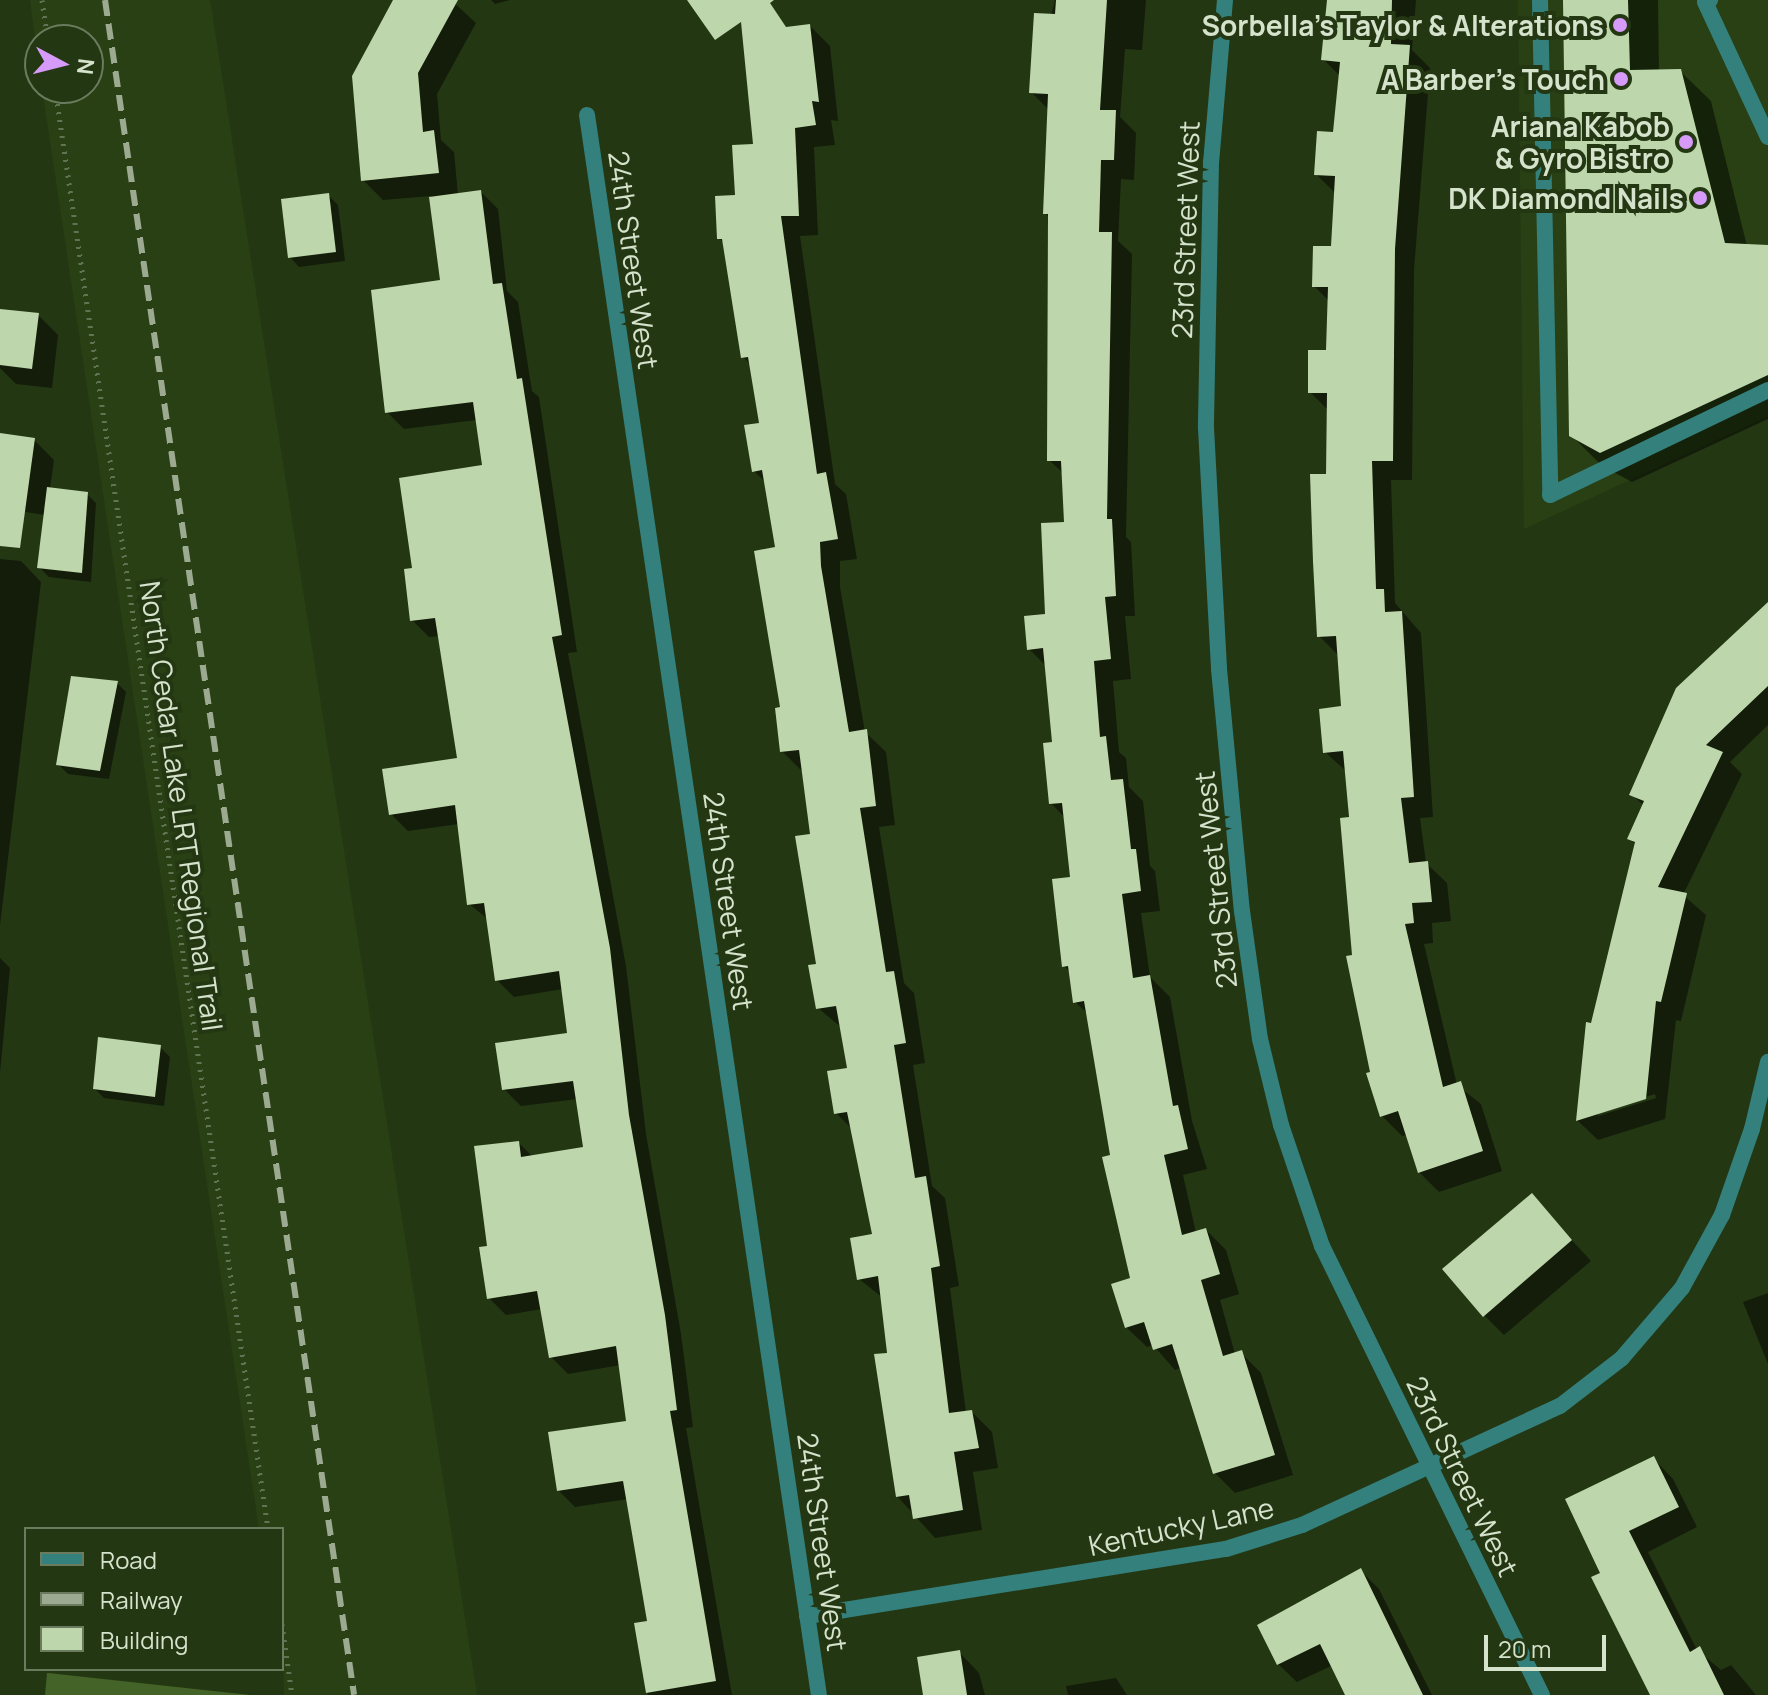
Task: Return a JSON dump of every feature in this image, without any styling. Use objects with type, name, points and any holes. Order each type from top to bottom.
[{"type":"street","name":"23rd Street West","points":[[1225,0],[1211,162],[1206,428],[1212,571],[1242,911],[1260,1039],[1281,1125],[1322,1246],[1542,1695]]},
{"type":"street","points":[[1540,0],[1550,495],[1768,390]]},
{"type":"street","points":[[1710,0],[1705,2],[1768,137]]},
{"type":"street","name":"24th Street West","points":[[587,115],[819,1695]]},
{"type":"street","name":"Kentucky Lane","points":[[807,1616],[1226,1549],[1302,1525],[1560,1406],[1622,1358],[1682,1288],[1722,1215],[1752,1129],[1768,1062]]},
{"type":"path","points":[[42,0],[46,24]]},
{"type":"path","name":"North Cedar Lake LRT Regional Trail","points":[[57,104],[268,1527]]},
{"type":"path","points":[[284,1638],[292,1695]]},
{"type":"shaded area","points":[[30,0],[210,0],[477,1695],[284,1695],[284,1527],[259,1527],[44,104],[104,104],[104,24],[33,24]]},
{"type":"shaded area","points":[[1518,0],[1768,0],[1768,416],[1524,529]]},
{"type":"shaded area","points":[[48,1673],[250,1695],[45,1695]]},
{"type":"building","points":[[393,0],[458,0],[418,73],[423,132],[434,130],[439,173],[361,181],[352,76]]},
{"type":"building","points":[[687,0],[774,0],[770,3],[786,27],[810,24],[819,102],[812,101],[816,125],[795,128],[799,216],[781,216],[817,474],[826,472],[838,539],[820,542],[821,566],[849,732],[867,729],[876,806],[860,808],[886,972],[894,971],[906,1043],[894,1045],[915,1178],[926,1176],[940,1266],[931,1268],[949,1413],[972,1410],[979,1448],[954,1452],[963,1510],[913,1519],[909,1495],[896,1497],[874,1354],[887,1353],[878,1276],[857,1280],[850,1238],[872,1234],[847,1112],[834,1114],[827,1071],[847,1068],[836,1006],[816,1009],[808,965],[816,964],[795,836],[810,834],[799,750],[780,752],[775,708],[780,707],[754,551],[775,547],[762,470],[752,472],[744,425],[759,423],[748,357],[741,358],[722,239],[717,239],[715,196],[735,195],[732,145],[753,144],[741,22],[715,40]]},
{"type":"building","points":[[1056,0],[1107,0],[1100,110],[1116,110],[1114,160],[1101,160],[1099,232],[1112,232],[1107,519],[1112,519],[1116,596],[1105,597],[1111,659],[1094,661],[1100,737],[1106,736],[1111,780],[1123,779],[1131,849],[1136,849],[1141,891],[1122,894],[1133,978],[1150,975],[1173,1106],[1178,1105],[1188,1149],[1164,1155],[1182,1235],[1206,1228],[1220,1274],[1201,1280],[1223,1356],[1242,1350],[1275,1455],[1213,1474],[1172,1344],[1153,1350],[1144,1322],[1125,1328],[1111,1284],[1130,1278],[1102,1157],[1110,1155],[1084,1001],[1073,1003],[1068,966],[1062,967],[1052,879],[1070,877],[1062,803],[1049,804],[1043,743],[1052,742],[1043,648],[1027,650],[1024,616],[1045,614],[1041,523],[1064,522],[1061,461],[1047,461],[1048,214],[1043,214],[1048,94],[1029,93],[1034,13],[1055,14]]},
{"type":"building","points":[[1327,0],[1392,0],[1391,44],[1410,45],[1395,249],[1393,461],[1372,461],[1376,589],[1384,589],[1385,612],[1402,611],[1414,797],[1401,798],[1409,863],[1428,861],[1432,902],[1412,903],[1414,923],[1405,924],[1443,1087],[1461,1081],[1483,1151],[1418,1173],[1398,1111],[1380,1117],[1366,1073],[1370,1072],[1346,956],[1352,955],[1340,818],[1349,817],[1343,751],[1323,753],[1319,709],[1341,706],[1336,636],[1317,637],[1313,562],[1310,474],[1326,474],[1327,393],[1308,393],[1308,350],[1326,350],[1328,287],[1312,287],[1313,246],[1331,246],[1335,176],[1314,175],[1317,131],[1333,132],[1340,62],[1321,60]]},
{"type":"building","points":[[1563,0],[1628,0],[1630,70],[1681,69],[1725,243],[1768,245],[1768,375],[1600,453],[1569,436]]},
{"type":"building","points":[[481,190],[493,284],[502,283],[517,379],[522,378],[562,635],[552,637],[610,948],[629,1115],[665,1315],[677,1410],[670,1411],[716,1681],[646,1693],[634,1623],[647,1621],[623,1481],[557,1491],[548,1432],[626,1421],[616,1346],[549,1358],[537,1291],[487,1299],[479,1247],[487,1246],[474,1146],[519,1141],[521,1157],[583,1147],[573,1081],[502,1090],[495,1043],[567,1033],[559,971],[495,981],[484,903],[467,905],[455,805],[389,815],[382,769],[457,758],[435,618],[410,621],[404,569],[412,568],[399,478],[482,465],[473,402],[385,413],[371,290],[440,280],[429,197]]},
{"type":"building","points":[[329,193],[336,252],[288,258],[281,199]]},
{"type":"building","points":[[0,309],[39,313],[32,369],[0,365]]},
{"type":"building","points":[[0,433],[35,438],[20,548],[0,546]]},
{"type":"building","points":[[47,487],[88,492],[82,573],[37,568]]},
{"type":"building","points":[[1768,602],[1768,686],[1706,745],[1723,752],[1658,887],[1687,893],[1661,1002],[1656,1001],[1646,1099],[1576,1121],[1586,1022],[1591,1023],[1635,842],[1627,839],[1644,801],[1629,795],[1676,688]]},
{"type":"building","points":[[71,676],[118,681],[100,771],[56,765]]},
{"type":"building","points":[[98,1037],[161,1045],[155,1097],[93,1089]]},
{"type":"building","points":[[1532,1193],[1572,1240],[1483,1317],[1442,1269]]},
{"type":"building","points":[[1654,1456],[1679,1507],[1629,1531],[1690,1652],[1700,1646],[1724,1695],[1650,1695],[1591,1577],[1600,1573],[1565,1499]]},
{"type":"building","points":[[1361,1568],[1423,1695],[1345,1695],[1320,1644],[1277,1665],[1257,1625]]},
{"type":"building","points":[[960,1650],[967,1695],[923,1695],[917,1657]]},
{"type":"railway","points":[[105,0],[354,1695]]},
{"type":"place","name":"Sorbella's Taylor & Alterations","points":[[1620,25]]},
{"type":"place","name":"A Barber's Touch","points":[[1621,79]]},
{"type":"place","name":"Ariana Kabob & Gyro Bistro","points":[[1686,142]]},
{"type":"place","name":"DK Diamond Nails","points":[[1700,198]]}]
